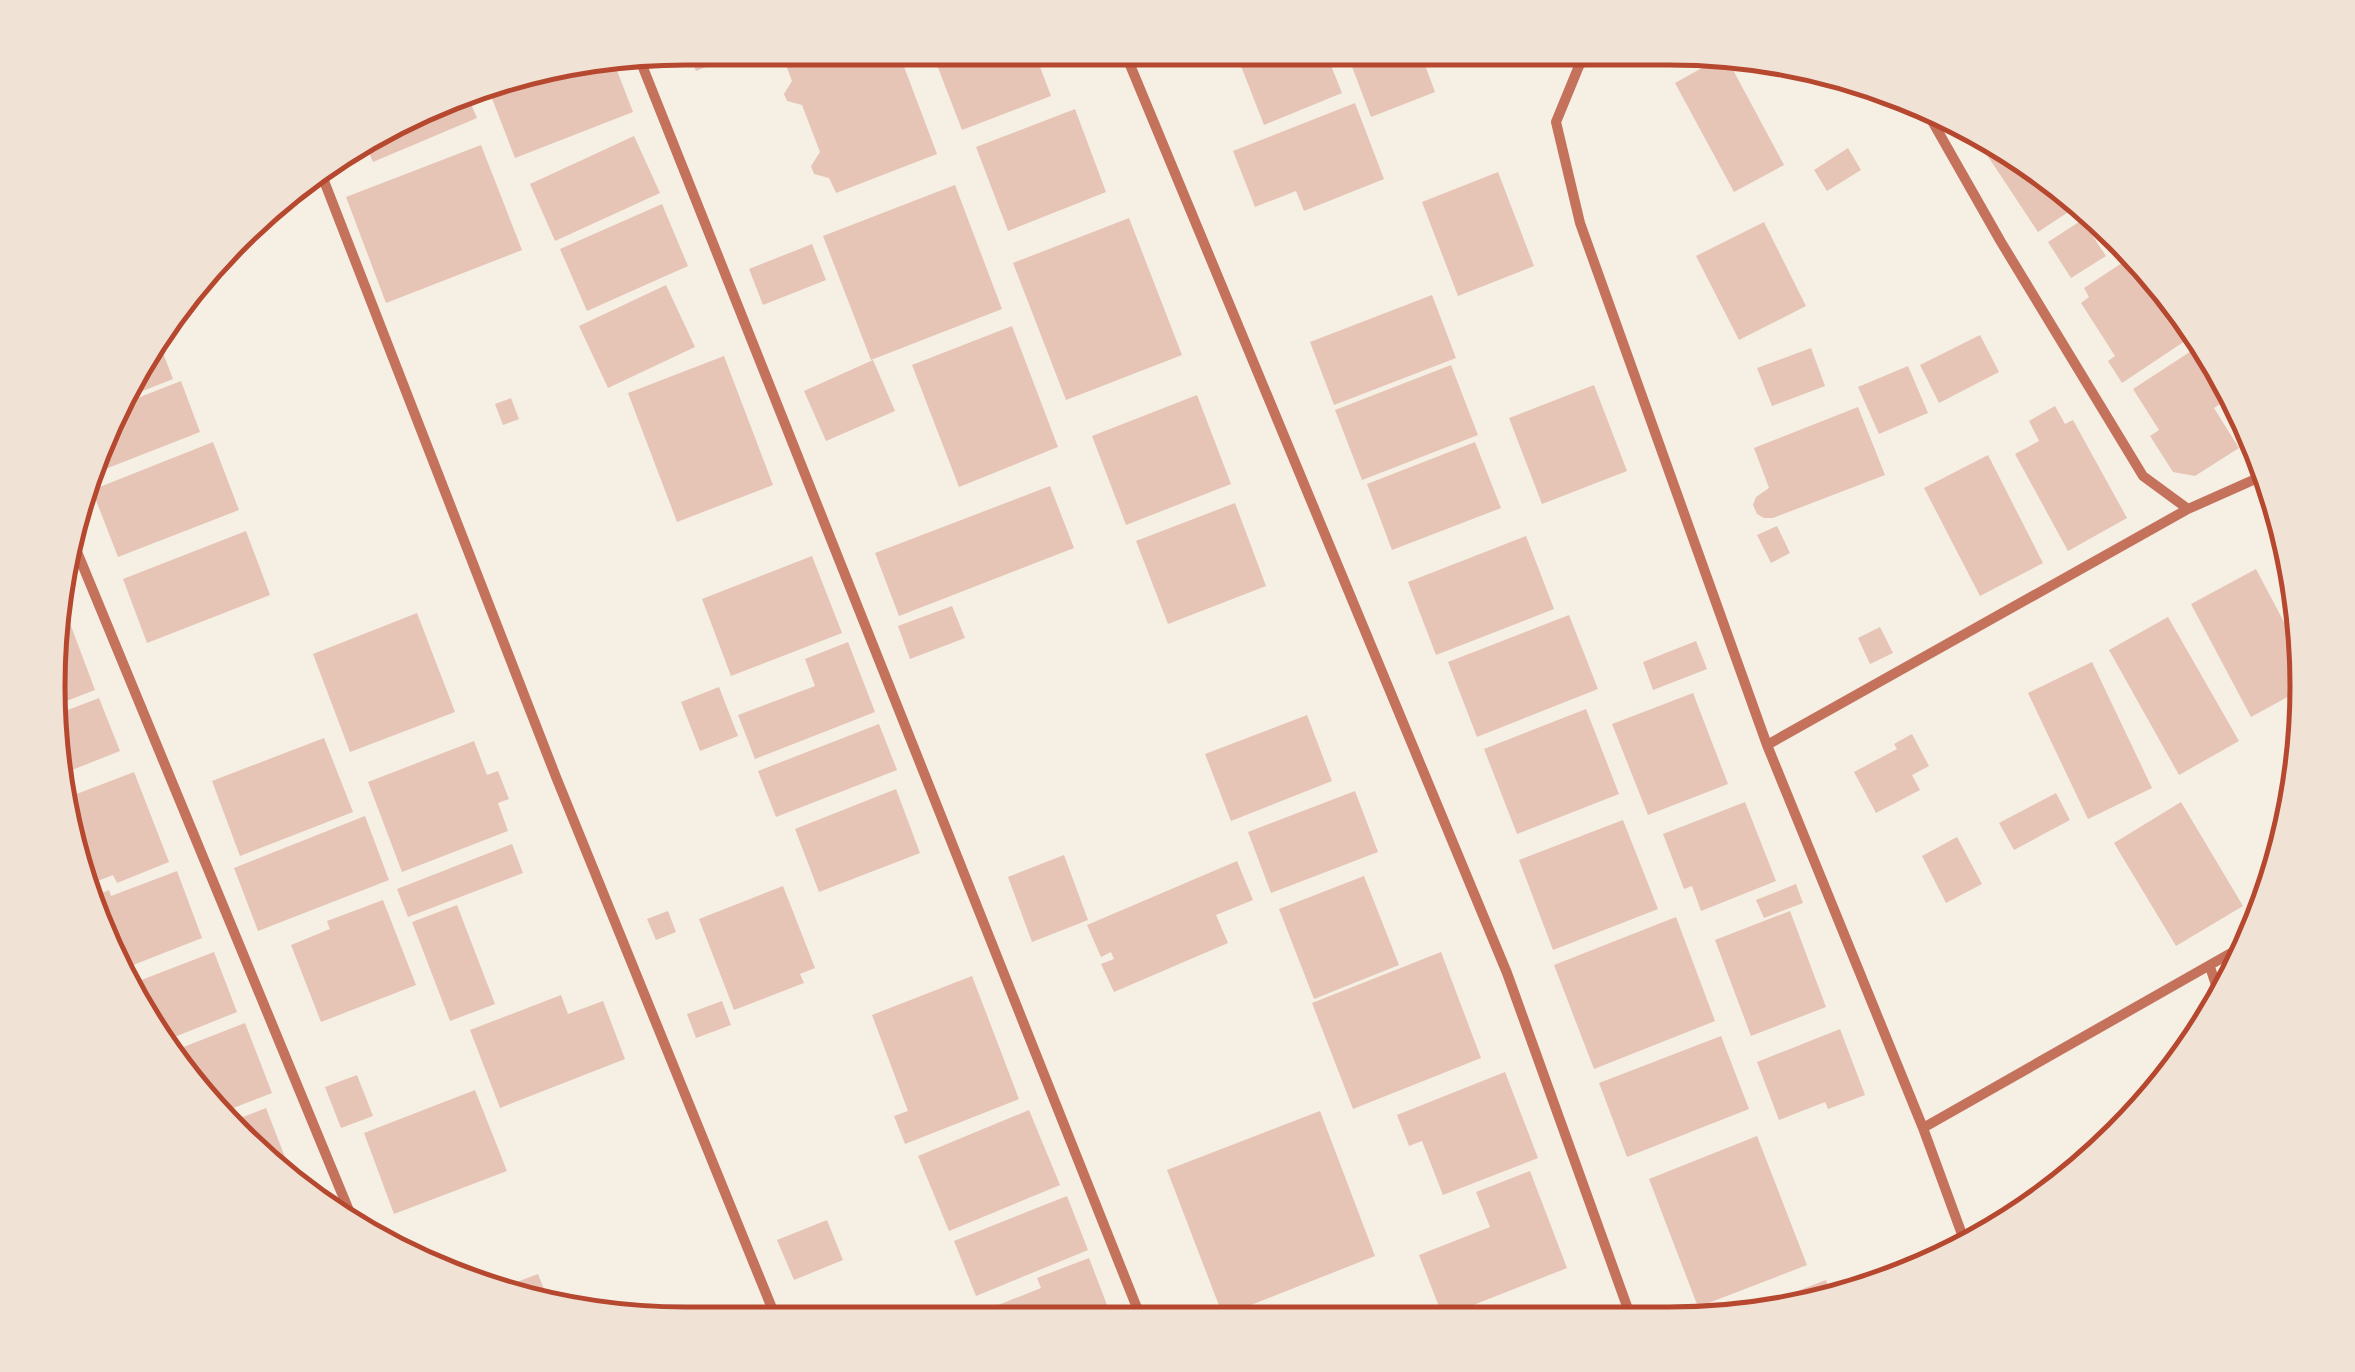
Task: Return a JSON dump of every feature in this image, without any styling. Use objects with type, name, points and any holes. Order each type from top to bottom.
[{"type":"street","points":[[1130,65],[1506,973],[1627,1307]]},
{"type":"street","points":[[1580,65],[1556,122],[1580,223],[1767,745],[1923,1128],[1962,1234]]},
{"type":"street","points":[[642,66],[1137,1307]]},
{"type":"street","points":[[1933,124],[2143,476],[2188,508]]},
{"type":"street","points":[[324,182],[564,795],[772,1307]]},
{"type":"street","points":[[1767,745],[2188,508],[2255,479]]},
{"type":"street","points":[[79,556],[347,1206]]},
{"type":"street","points":[[1923,1128],[2229,954]]},
{"type":"street","points":[[2210,966],[2215,981]]},
{"type":"building","points":[[786,65],[903,65],[937,154],[836,193],[829,178],[814,174],[811,166],[820,152],[802,105],[787,101],[784,94],[792,81]]},
{"type":"building","points":[[937,65],[1039,65],[1051,96],[962,130]]},
{"type":"building","points":[[1241,65],[1331,65],[1342,93],[1264,125]]},
{"type":"building","points":[[1351,65],[1425,65],[1435,92],[1371,117]]},
{"type":"building","points":[[1706,66],[1732,68],[1784,165],[1734,192],[1675,83]]},
{"type":"building","points":[[616,69],[633,112],[515,158],[491,96],[565,77]]},
{"type":"building","points":[[1355,103],[1384,179],[1304,211],[1296,191],[1255,207],[1233,151]]},
{"type":"building","points":[[471,104],[477,118],[373,162],[369,152],[375,148]]},
{"type":"building","points":[[1075,109],[1106,192],[1008,231],[976,147]]},
{"type":"building","points":[[634,136],[660,193],[555,241],[530,184]]},
{"type":"building","points":[[481,145],[522,250],[386,303],[346,197]]},
{"type":"building","points":[[1848,148],[1861,170],[1827,191],[1814,170]]},
{"type":"building","points":[[1987,155],[2014,170],[2069,212],[2038,232]]},
{"type":"building","points":[[1498,172],[1534,266],[1458,296],[1422,202]]},
{"type":"building","points":[[955,185],[1002,309],[871,360],[823,236]]},
{"type":"building","points":[[662,204],[688,266],[587,311],[560,249]]},
{"type":"building","points":[[1129,218],[1182,355],[1066,400],[1013,263]]},
{"type":"building","points":[[2080,221],[2106,256],[2071,278],[2048,242]]},
{"type":"building","points":[[1764,222],[1806,306],[1739,340],[1696,256]]},
{"type":"building","points":[[812,244],[826,280],[763,305],[749,269]]},
{"type":"building","points":[[2123,263],[2185,341],[2122,383],[2108,361],[2115,356],[2081,303],[2089,297],[2084,288]]},
{"type":"building","points":[[666,285],[695,347],[608,388],[579,326]]},
{"type":"building","points":[[1432,295],[1456,358],[1334,405],[1310,342]]},
{"type":"building","points":[[1012,326],[1058,447],[959,487],[912,365]]},
{"type":"building","points":[[1980,335],[1999,372],[1939,403],[1920,365]]},
{"type":"building","points":[[1811,348],[1825,386],[1772,406],[1757,368]]},
{"type":"building","points":[[2191,351],[2222,403],[2214,408],[2239,448],[2195,476],[2173,472],[2150,436],[2159,430],[2133,389]]},
{"type":"building","points":[[163,352],[173,379],[139,393]]},
{"type":"building","points":[[724,356],[773,485],[677,522],[628,393]]},
{"type":"building","points":[[873,360],[895,411],[826,441],[804,391]]},
{"type":"building","points":[[1451,365],[1478,435],[1362,480],[1335,410]]},
{"type":"building","points":[[1908,366],[1928,413],[1879,434],[1858,387]]},
{"type":"building","points":[[181,381],[200,432],[104,469],[112,448],[135,399]]},
{"type":"building","points":[[1594,385],[1627,471],[1542,504],[1509,418]]},
{"type":"building","points":[[1197,395],[1231,484],[1126,525],[1092,436]]},
{"type":"building","points":[[511,398],[519,419],[503,425],[495,404]]},
{"type":"building","points":[[2055,406],[2065,424],[2073,420],[2127,518],[2068,551],[2015,454],[2039,441],[2029,421]]},
{"type":"building","points":[[1858,407],[1885,475],[1773,518],[1757,514],[1753,505],[1756,497],[1769,488],[1754,448]]},
{"type":"building","points":[[213,442],[239,510],[118,557],[95,497],[97,488]]},
{"type":"building","points":[[1475,442],[1501,508],[1392,550],[1367,484]]},
{"type":"building","points":[[1988,455],[2043,563],[1980,596],[1924,488]]},
{"type":"building","points":[[1050,486],[1074,548],[899,616],[875,553]]},
{"type":"building","points":[[1235,503],[1266,586],[1168,624],[1136,541]]},
{"type":"building","points":[[1777,526],[1790,553],[1771,563],[1757,535]]},
{"type":"building","points":[[246,531],[270,595],[147,643],[123,579]]},
{"type":"building","points":[[1526,536],[1554,609],[1436,655],[1408,582]]},
{"type":"building","points":[[812,556],[842,633],[731,676],[702,599]]},
{"type":"building","points":[[2256,569],[2287,628],[2290,696],[2251,717],[2191,604]]},
{"type":"building","points":[[952,606],[965,638],[910,659],[898,626]]},
{"type":"building","points":[[417,613],[455,712],[350,752],[313,654]]},
{"type":"building","points":[[1569,615],[1598,689],[1477,737],[1448,662]]},
{"type":"building","points":[[2168,617],[2239,741],[2179,775],[2109,650]]},
{"type":"building","points":[[69,619],[95,690],[65,701]]},
{"type":"building","points":[[1880,627],[1893,653],[1870,664],[1858,638]]},
{"type":"building","points":[[1696,641],[1707,669],[1653,690],[1643,662]]},
{"type":"building","points":[[848,642],[875,712],[755,759],[738,715],[815,686],[805,659]]},
{"type":"building","points":[[2092,662],[2152,788],[2088,819],[2028,693]]},
{"type":"building","points":[[719,687],[738,736],[700,751],[681,702]]},
{"type":"building","points":[[1693,693],[1728,784],[1648,815],[1612,724]]},
{"type":"building","points":[[99,698],[120,751],[71,771],[66,711]]},
{"type":"building","points":[[1586,709],[1619,794],[1517,834],[1484,749]]},
{"type":"building","points":[[1307,715],[1332,781],[1231,821],[1205,754]]},
{"type":"building","points":[[879,724],[897,770],[776,817],[758,771]]},
{"type":"building","points":[[1912,734],[1929,766],[1912,775],[1920,790],[1876,813],[1854,772],[1897,749],[1894,744]]},
{"type":"building","points":[[324,738],[353,812],[240,856],[212,781]]},
{"type":"building","points":[[474,741],[487,775],[498,771],[509,799],[498,803],[508,831],[402,872],[368,782]]},
{"type":"building","points":[[134,772],[169,862],[117,883],[113,875],[97,881],[75,795]]},
{"type":"building","points":[[896,789],[920,853],[819,892],[795,829]]},
{"type":"building","points":[[1355,791],[1378,852],[1271,893],[1248,832]]},
{"type":"building","points":[[2056,793],[2070,820],[2014,850],[1999,823]]},
{"type":"building","points":[[1745,802],[1776,881],[1701,911],[1692,886],[1684,889],[1663,834]]},
{"type":"building","points":[[2181,802],[2243,906],[2176,946],[2114,843]]},
{"type":"building","points":[[365,816],[389,880],[258,931],[234,868]]},
{"type":"building","points":[[1623,820],[1658,909],[1553,950],[1519,860]]},
{"type":"building","points":[[1957,837],[1982,884],[1946,903],[1922,856]]},
{"type":"building","points":[[512,844],[523,873],[408,917],[397,889]]},
{"type":"building","points":[[1064,855],[1088,920],[1032,942],[1008,877]]},
{"type":"building","points":[[1237,861],[1253,900],[1216,915],[1228,943],[1114,992],[1101,964],[1114,959],[1111,952],[1101,957],[1087,925]]},
{"type":"building","points":[[177,871],[202,938],[132,966],[101,894],[109,890],[111,896]]},
{"type":"building","points":[[1364,876],[1399,965],[1314,999],[1279,909]]},
{"type":"building","points":[[1796,884],[1803,903],[1764,918],[1756,900]]},
{"type":"building","points":[[783,886],[815,968],[800,974],[804,983],[734,1010],[699,919]]},
{"type":"building","points":[[383,900],[416,985],[321,1022],[291,945],[330,929],[327,921]]},
{"type":"building","points":[[457,905],[495,1004],[450,1021],[412,922]]},
{"type":"building","points":[[668,911],[676,932],[656,940],[647,919]]},
{"type":"building","points":[[1790,911],[1826,1007],[1751,1036],[1715,940]]},
{"type":"building","points":[[1676,917],[1715,1021],[1594,1069],[1554,965]]},
{"type":"building","points":[[214,952],[237,1012],[174,1037],[140,981]]},
{"type":"building","points":[[1441,952],[1481,1058],[1353,1109],[1312,1003]]},
{"type":"building","points":[[972,976],[1019,1099],[905,1144],[894,1116],[908,1111],[872,1015]]},
{"type":"building","points":[[561,995],[568,1014],[603,1001],[625,1059],[500,1108],[470,1030]]},
{"type":"building","points":[[722,1001],[731,1025],[696,1038],[687,1014]]},
{"type":"building","points":[[245,1023],[272,1093],[232,1109],[182,1048]]},
{"type":"building","points":[[1840,1029],[1865,1095],[1828,1109],[1825,1102],[1779,1120],[1757,1062]]},
{"type":"building","points":[[1721,1036],[1749,1109],[1627,1157],[1599,1083]]},
{"type":"building","points":[[1505,1072],[1538,1158],[1443,1195],[1422,1141],[1409,1146],[1397,1115]]},
{"type":"building","points":[[357,1075],[373,1116],[341,1128],[325,1087]]},
{"type":"building","points":[[475,1090],[507,1171],[394,1214],[364,1133]]},
{"type":"building","points":[[266,1108],[286,1161],[247,1125],[240,1118]]},
{"type":"building","points":[[1029,1110],[1060,1185],[949,1231],[918,1156]]},
{"type":"building","points":[[1320,1111],[1375,1256],[1246,1307],[1220,1307],[1167,1170]]},
{"type":"building","points":[[1757,1136],[1807,1265],[1698,1306],[1649,1179]]},
{"type":"building","points":[[1530,1171],[1567,1268],[1468,1307],[1439,1307],[1419,1255],[1490,1227],[1476,1192]]},
{"type":"building","points":[[1067,1196],[1088,1250],[976,1296],[954,1241]]},
{"type":"building","points":[[827,1220],[843,1260],[794,1280],[777,1240]]},
{"type":"building","points":[[1089,1258],[1108,1307],[993,1307],[1041,1288],[1037,1278]]},
{"type":"building","points":[[538,1274],[545,1290],[525,1286],[515,1283]]},
{"type":"building","points":[[1826,1280],[1828,1286],[1790,1295],[1784,1296]]}]
